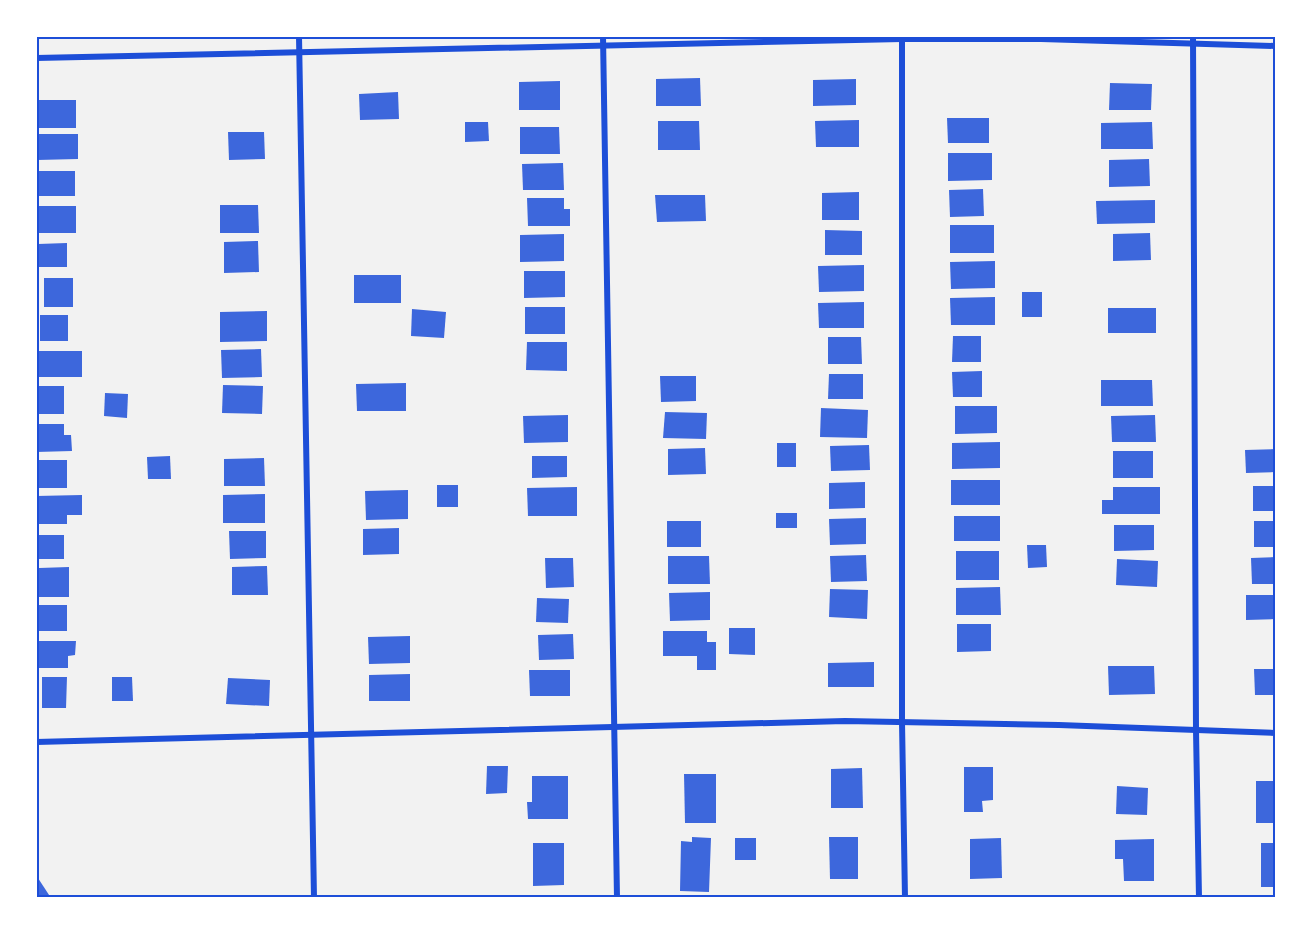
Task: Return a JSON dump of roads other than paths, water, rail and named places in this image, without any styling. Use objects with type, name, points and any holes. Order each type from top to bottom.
[{"type":"street","points":[[299,36],[314,898]]},
{"type":"street","points":[[603,36],[617,898]]},
{"type":"street","points":[[1193,36],[1196,730],[1199,898]]},
{"type":"street","points":[[36,58],[902,37],[1276,46]]},
{"type":"street","points":[[902,37],[902,722],[905,898]]},
{"type":"street","points":[[36,742],[902,722],[1276,733]]}]
